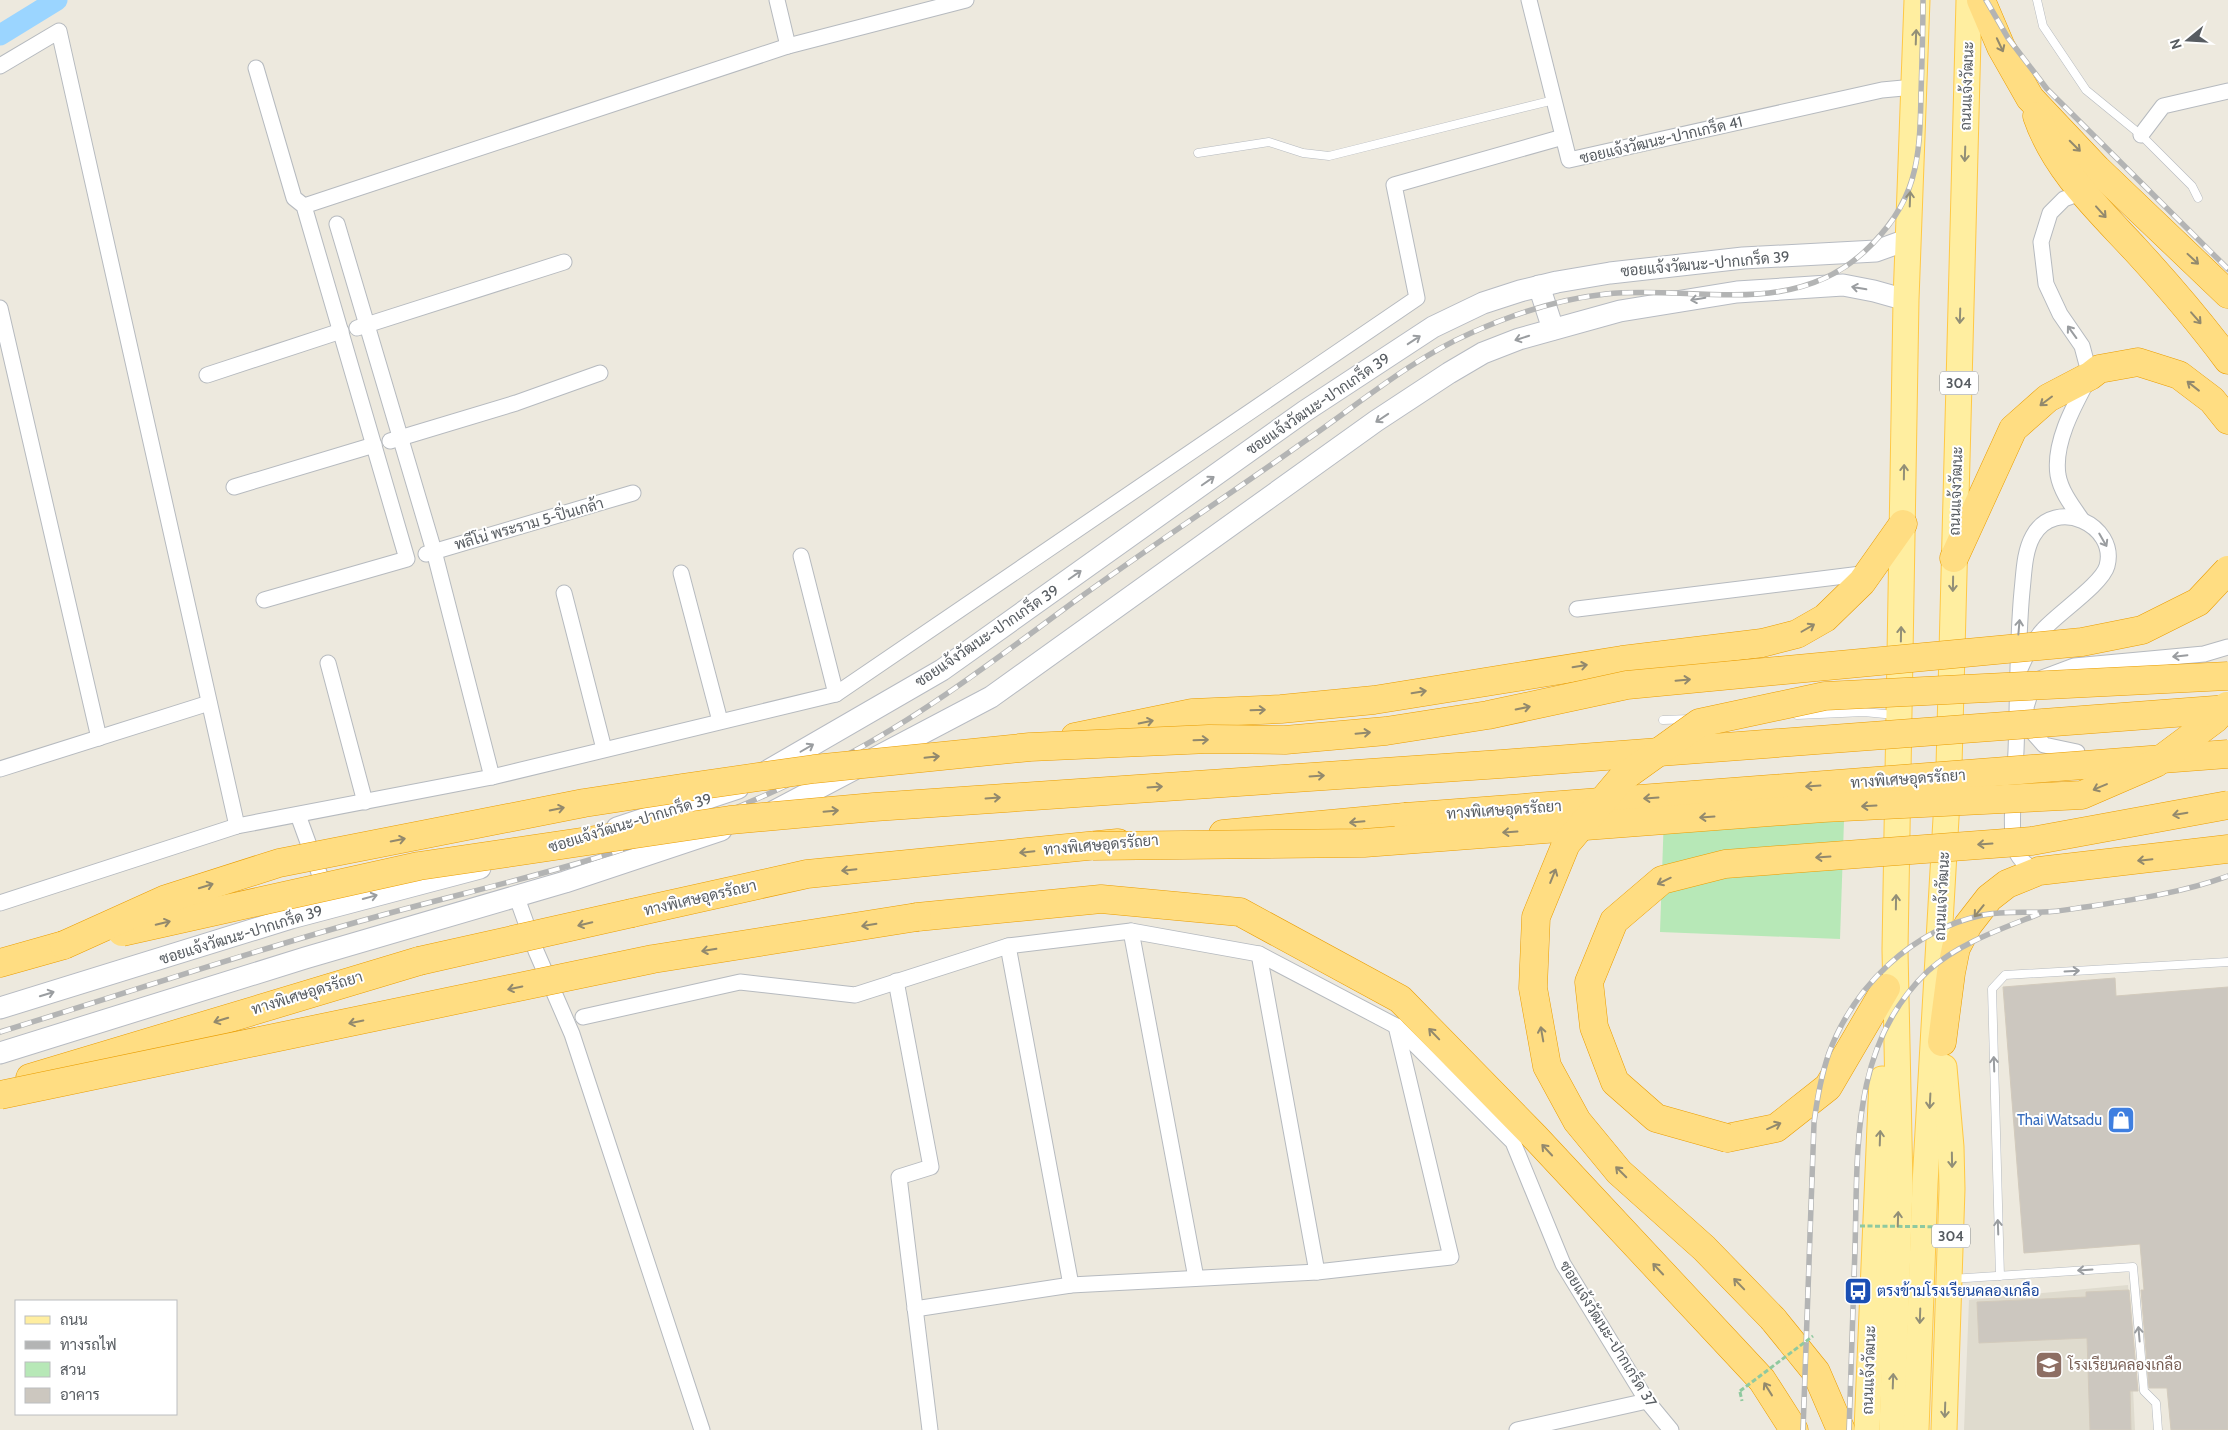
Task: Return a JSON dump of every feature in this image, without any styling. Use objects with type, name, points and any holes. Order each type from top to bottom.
[{"type":"highway","points":[[1981,0],[2004,53],[2030,98],[2044,138],[2060,164],[2201,323],[2228,360]]},
{"type":"highway","points":[[2030,98],[2097,168],[2228,294]]},
{"type":"highway","points":[[1954,558],[2013,429],[2048,398],[2090,376],[2099,369],[2138,362],[2179,375],[2212,400],[2228,420]]},
{"type":"highway","points":[[1030,747],[1192,713],[1281,709],[1374,700],[1622,660],[1762,643],[1797,634],[1825,618],[1862,582],[1903,524]]},
{"type":"highway","points":[[64,945],[166,899],[279,864],[584,803],[814,769],[1030,747],[1209,739],[1285,740],[1386,731],[1488,715],[1626,686],[2082,642],[2142,630],[2198,602],[2228,570]]},
{"type":"highway","points":[[1841,1430],[1816,1372],[1773,1319],[1704,1248],[1619,1172],[1577,1121],[1547,1066],[1533,988],[1536,917],[1566,844],[1621,779],[1699,723],[1825,696],[2228,676]]},
{"type":"highway","points":[[1093,846],[1364,843],[1823,808],[2082,795],[2156,763],[2215,719],[2228,705]]},
{"type":"highway","points":[[0,963],[64,945],[419,866],[730,820],[874,807],[1501,764],[2228,710]]},
{"type":"highway","name":"ทางพิเศษอุดรรัถยา","points":[[0,1088],[393,967],[807,874],[1405,817],[2228,754]]},
{"type":"highway","points":[[1886,988],[1828,1087],[1776,1128],[1727,1138],[1656,1118],[1615,1082],[1594,1027],[1588,982],[1614,920],[1662,880],[1724,864],[2032,840],[2228,805]]},
{"type":"highway","points":[[1942,1042],[1956,948],[1968,925],[1989,898],[2006,884],[2038,871],[2228,850]]},
{"type":"highway","points":[[0,1095],[653,959],[917,917],[1101,899],[1240,912],[1400,999],[1535,1137],[1762,1380],[1794,1430]]},
{"type":"main road","name":"ถนนแจ้งวัฒนะ","points":[[1892,1430],[1900,1186],[1895,950],[1906,300],[1917,0]]},
{"type":"main road","name":"ถนนแจ้งวัฒนะ","points":[[1916,1430],[1925,1184],[1949,766],[1969,0]]},
{"type":"main road","name":"ซอยแจ้งวัฒนะ-ปากเกร็ด 39","points":[[0,1008],[331,908],[554,847],[734,790],[942,670],[1305,412],[1432,327],[1483,303],[1539,286],[1610,273],[1743,258],[1876,251],[1909,239]]},
{"type":"main road","name":"ซอยแจ้งวัฒนะ-ปากเกร็ด 39","points":[[0,1053],[516,895],[565,882],[766,815],[991,698],[1376,421],[1483,353],[1519,338],[1620,311],[1738,292],[1843,285],[1906,300]]},
{"type":"main road","points":[[1539,286],[1553,329]]},
{"type":"main road","name":"ถนนแจ้งวัฒนะ","points":[[1867,1430],[1886,988],[1895,950]]},
{"type":"main road","name":"ถนนแจ้งวัฒนะ","points":[[1937,982],[1951,1147],[1952,1189],[1944,1430]]},
{"type":"street","points":[[777,0],[788,46]]},
{"type":"street","points":[[304,206],[788,46],[943,3],[966,0]]},
{"type":"street","name":"ซอยแจ้งวัฒนะ-ปากเกร็ด 41","points":[[1530,0],[1568,160],[1882,90],[1914,87]]},
{"type":"street","points":[[0,66],[59,31],[237,826]]},
{"type":"street","points":[[256,68],[294,198],[304,206],[407,559],[264,600]]},
{"type":"street","points":[[2142,135],[2163,106],[2228,91]]},
{"type":"street","points":[[0,903],[237,826],[492,777],[836,694],[1417,298],[1394,185],[1563,137]]},
{"type":"street","points":[[2082,520],[2068,500],[2058,475],[2060,441],[2074,404],[2090,376],[2082,346],[2060,314],[2046,284],[2041,242],[2050,213],[2064,199],[2083,192]]},
{"type":"street","points":[[337,224],[362,326],[430,553],[492,777]]},
{"type":"street","points":[[362,326],[564,262]]},
{"type":"street","points":[[0,308],[99,738]]},
{"type":"street","points":[[207,375],[340,331]]},
{"type":"street","points":[[396,439],[516,403],[600,373]]},
{"type":"street","points":[[234,488],[374,445]]},
{"type":"street","name":"พลีโน่ พระราม 5-ปิ่นเกล้า","points":[[430,553],[633,493]]},
{"type":"street","points":[[2017,676],[2027,653],[2042,631],[2060,612],[2098,581],[2107,566],[2108,547],[2098,531],[2082,520],[2066,515],[2048,520],[2033,535],[2025,558],[2018,631],[2013,826],[2014,848],[2024,865],[2038,871]]},
{"type":"street","points":[[801,556],[836,694]]},
{"type":"street","points":[[681,573],[720,721]]},
{"type":"street","points":[[1577,609],[1869,573]]},
{"type":"street","points":[[564,593],[604,749]]},
{"type":"street","points":[[2041,751],[2028,727],[2026,707],[2034,681],[2074,666],[2204,654],[2228,647]]},
{"type":"street","points":[[328,663],[365,802]]},
{"type":"street","points":[[0,769],[209,703]]},
{"type":"street","points":[[2016,741],[2041,751]]},
{"type":"street","points":[[1949,766],[2015,759],[2041,751],[2077,752],[2228,742]]},
{"type":"street","points":[[298,814],[331,908]]},
{"type":"street","points":[[516,895],[536,951],[572,1034],[702,1430]]},
{"type":"street","points":[[1131,931],[1196,1278]]},
{"type":"street","name":"ซอยแจ้งวัฒนะ-ปากเกร็ด 37","points":[[583,1017],[740,982],[855,995],[1008,946],[1131,931],[1259,954],[1396,1026],[1514,1142],[1563,1264],[1647,1401],[1671,1430]]},
{"type":"street","points":[[1008,946],[1071,1285]]},
{"type":"street","points":[[1259,954],[1317,1272]]},
{"type":"street","points":[[896,981],[931,1167],[899,1177],[930,1430]]},
{"type":"street","points":[[915,1309],[1071,1285],[1317,1272],[1451,1257],[1396,1026]]},
{"type":"street","points":[[1517,1430],[1647,1401]]},
{"type":"lane","points":[[2037,0],[2044,26],[2086,90],[2142,135],[2192,186],[2198,198]]},
{"type":"lane","points":[[1198,153],[1269,142],[1303,153],[1330,156],[1554,100]]},
{"type":"lane","points":[[1788,715],[1864,712],[1899,715]]},
{"type":"lane","points":[[1663,720],[1778,715]]},
{"type":"lane","points":[[2000,1276],[1992,989],[2005,974],[2228,962]]},
{"type":"lane","points":[[1950,1279],[2133,1267],[2144,1391],[2156,1403],[2158,1430]]},
{"type":"path","points":[[1860,1226],[1966,1227]]},
{"type":"path","points":[[1742,1401],[1740,1391],[1813,1336]]},
{"type":"shaded area","name":"โรงเรียนคลองเกลือ","points":[[2128,1285],[2135,1430],[1964,1430],[1969,1300]]},
{"type":"green space","points":[[1665,785],[1845,791],[1840,939],[1660,932]]},
{"type":"building","name":"Thai Watsadu","points":[[2115,978],[2116,996],[2228,987],[2228,1430],[2171,1430],[2167,1388],[2149,1388],[2141,1290],[2144,1290],[2140,1244],[2024,1253],[2003,987]]},
{"type":"building","points":[[2129,1290],[2138,1391],[2130,1391],[2131,1430],[2090,1430],[2087,1338],[1979,1343],[1977,1302],[2086,1297],[2086,1292]]},
{"type":"waterway","points":[[0,35],[57,0]]},
{"type":"railway","points":[[0,1032],[322,932],[537,875],[633,846],[669,834],[775,791],[843,757],[933,703],[1406,369],[1449,344],[1487,326],[1537,308],[1589,296],[1639,292],[1740,295],[1773,292],[1805,286],[1836,273],[1864,252],[1882,234],[1895,216],[1912,180],[1919,140],[1923,0]]},
{"type":"railway","points":[[1986,0],[2008,38],[2047,89],[2228,269]]},
{"type":"railway","points":[[1803,1430],[1816,1105],[1829,1053],[1840,1028],[1870,984],[1889,964],[1910,948],[1932,933],[1957,922],[1991,914],[2055,911],[2126,901],[2178,891],[2228,876]]},
{"type":"railway","points":[[1849,1430],[1859,1137],[1863,1100],[1871,1065],[1884,1032],[1903,1000],[1928,971],[1953,952],[1995,931],[2039,914]]},
{"type":"place","name":"Thai Watsadu","points":[[2121,1120]]},
{"type":"place","name":"ตรงข้ามโรงเรียนคลองเกลือ","points":[[1858,1291]]},
{"type":"place","name":"โรงเรียนคลองเกลือ","points":[[2049,1365]]}]
